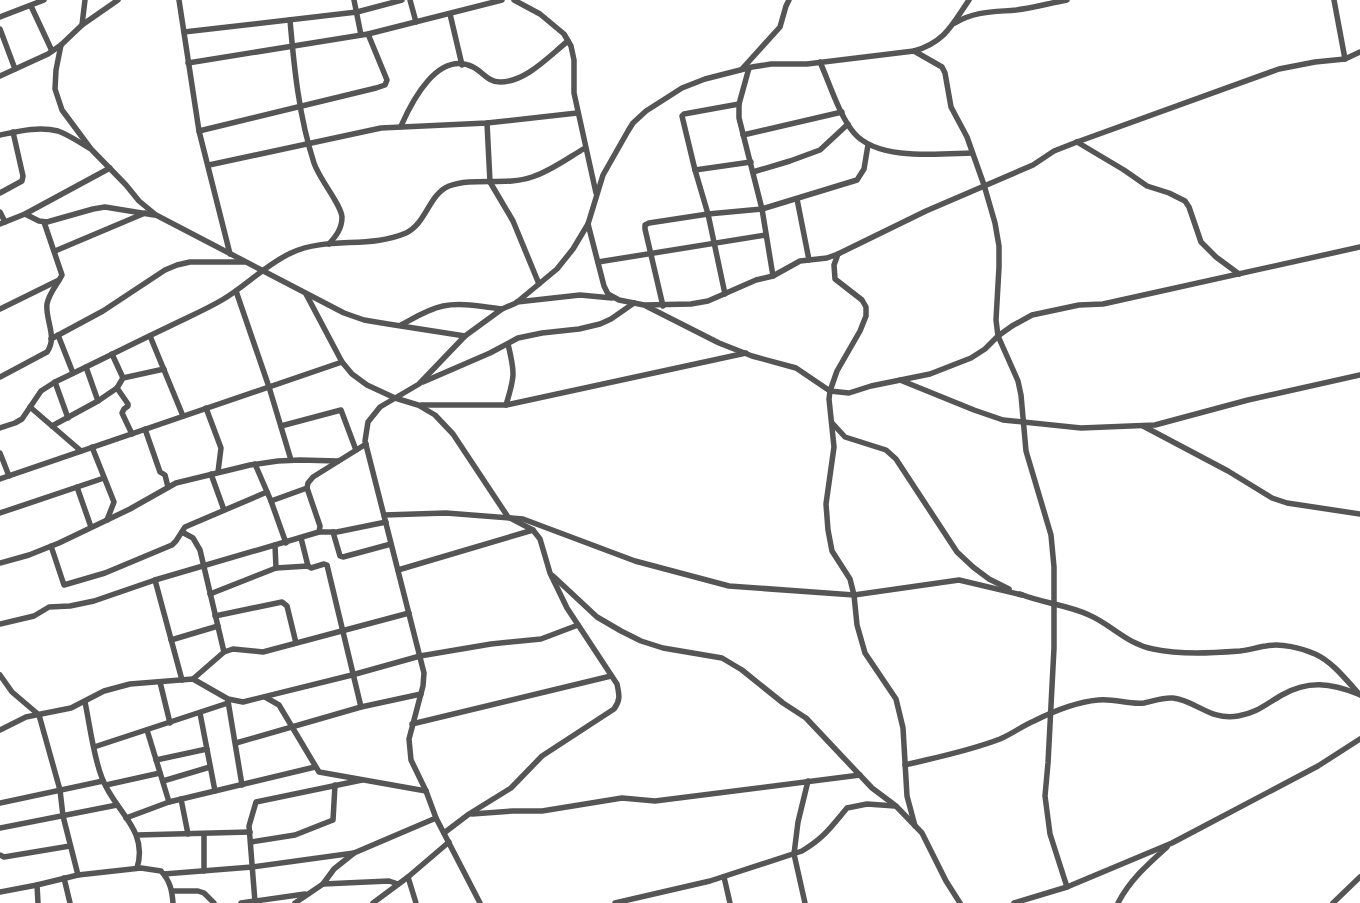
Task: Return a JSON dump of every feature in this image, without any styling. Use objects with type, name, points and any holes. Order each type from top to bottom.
[{"type":"street","points":[[0,17],[44,0]]},
{"type":"street","points":[[82,25],[85,0]]},
{"type":"street","points":[[0,76],[52,52],[82,25],[118,0]]},
{"type":"street","points":[[174,0],[181,12]]},
{"type":"street","points":[[179,0],[199,131],[230,254]]},
{"type":"street","points":[[199,131],[385,85],[387,80],[364,35],[354,0]]},
{"type":"street","points":[[184,32],[357,12],[402,0]]},
{"type":"street","points":[[410,0],[416,22]]},
{"type":"street","points":[[188,63],[364,35],[450,14],[485,2],[502,0]]},
{"type":"street","points":[[514,0],[540,14],[564,34],[568,41],[574,60],[573,81],[577,113],[596,194]]},
{"type":"street","points":[[742,70],[774,36],[780,27],[789,0]]},
{"type":"street","points":[[516,303],[557,269],[573,249],[588,224],[603,176],[633,123],[646,111],[682,88],[705,79],[749,68],[771,64],[820,62],[914,51],[935,43],[952,26],[969,0]]},
{"type":"street","points":[[952,26],[970,15],[982,12],[1018,10],[1067,0]]},
{"type":"street","points":[[1334,0],[1345,59]]},
{"type":"street","points":[[31,6],[52,52]]},
{"type":"street","points":[[450,14],[462,64]]},
{"type":"street","points":[[290,20],[301,106],[309,145],[318,173],[338,205],[342,216],[340,231],[329,244]]},
{"type":"street","points":[[0,29],[15,69]]},
{"type":"street","points":[[401,126],[416,96],[426,82],[446,66],[462,64],[472,66],[490,80],[500,82],[516,79],[533,69],[568,41]]},
{"type":"street","points":[[61,44],[56,70],[55,89],[62,110],[91,149],[139,201],[156,215],[344,313],[364,320],[465,336]]},
{"type":"street","points":[[914,51],[942,67],[946,73],[951,107],[972,153],[995,223],[999,266],[996,320],[998,336],[1018,381],[1024,408],[1026,451],[1051,536],[1055,605],[1045,796],[1046,813],[1052,841],[1067,887]]},
{"type":"street","points":[[419,384],[465,336],[502,309],[516,303],[580,295],[662,306],[708,301],[756,280],[772,276],[800,261],[827,258],[838,254],[984,185],[1033,165],[1054,151],[1077,142],[1279,69],[1315,62],[1345,59],[1360,52]]},
{"type":"street","points":[[820,62],[848,124],[853,132],[868,145],[903,154],[972,153]]},
{"type":"street","points":[[749,68],[739,104],[739,118],[762,209],[772,276]]},
{"type":"street","points":[[725,294],[708,214],[682,116],[684,114],[739,104]]},
{"type":"street","points":[[743,135],[842,112]]},
{"type":"street","points":[[209,165],[354,134],[401,126],[487,123],[577,113]]},
{"type":"street","points":[[487,123],[490,182],[513,221],[539,284]]},
{"type":"street","points":[[753,172],[820,150],[848,124]]},
{"type":"street","points":[[0,135],[36,128],[48,129],[60,132],[91,149]]},
{"type":"street","points":[[0,193],[22,181],[23,176],[13,132]]},
{"type":"street","points":[[1077,142],[1147,186],[1169,193],[1185,201],[1189,207],[1201,242],[1216,257],[1239,274]]},
{"type":"street","points":[[662,306],[645,225],[708,214],[762,209],[857,180],[864,169],[868,145]]},
{"type":"street","points":[[0,428],[15,424],[22,419],[41,390],[222,300],[290,253],[312,246],[374,241],[394,237],[408,232],[420,220],[435,197],[448,187],[531,178],[585,148]]},
{"type":"street","points":[[695,170],[751,162]]},
{"type":"street","points":[[0,212],[2,223],[25,214],[110,168]]},
{"type":"street","points":[[796,199],[809,260]]},
{"type":"street","points":[[25,214],[44,222],[54,222],[92,209],[105,207],[156,215]]},
{"type":"street","points":[[55,252],[145,213]]},
{"type":"street","points":[[0,376],[47,352],[50,348],[52,339],[47,302],[62,276],[62,270],[44,222]]},
{"type":"street","points":[[588,224],[604,286],[612,298]]},
{"type":"street","points":[[598,262],[766,235]]},
{"type":"street","points":[[644,305],[719,343],[796,368],[830,391],[849,393],[930,374],[971,358],[985,349],[998,336],[1032,315],[1079,306],[1103,304],[1360,247]]},
{"type":"street","points":[[838,254],[834,265],[835,280],[862,300],[866,307],[866,316],[860,331],[837,372],[830,391],[829,399],[834,447],[826,504],[828,530],[832,551],[850,579],[854,595],[857,625],[865,653],[896,699],[903,728],[907,796],[915,826]]},
{"type":"street","points":[[52,339],[103,311],[165,270],[177,265],[190,262],[246,262]]},
{"type":"street","points":[[0,310],[60,280]]},
{"type":"street","points":[[236,290],[269,387],[291,460]]},
{"type":"street","points":[[306,294],[342,362],[352,374],[367,385],[395,398],[418,405],[435,415],[453,434],[508,517],[533,530],[540,539],[550,573],[567,608],[617,684],[620,696],[614,709],[542,756],[511,788],[469,814],[444,833]]},
{"type":"street","points":[[480,903],[436,818],[426,791],[411,760],[409,739],[421,694],[424,673],[366,444],[368,422],[380,407],[419,384],[490,354],[518,338],[600,324],[611,319],[634,303]]},
{"type":"street","points":[[401,326],[426,311],[443,306],[458,304],[502,309]]},
{"type":"street","points":[[58,335],[73,373]]},
{"type":"street","points":[[150,336],[183,416]]},
{"type":"street","points":[[506,405],[514,383],[514,370],[508,344]]},
{"type":"street","points":[[418,405],[506,405],[746,353]]},
{"type":"street","points":[[52,426],[98,401],[117,388],[122,378],[112,354]]},
{"type":"street","points":[[0,479],[342,362]]},
{"type":"street","points":[[86,367],[98,401]]},
{"type":"street","points":[[122,378],[164,369]]},
{"type":"street","points":[[900,380],[1004,420],[1081,428],[1143,426],[1173,421],[1248,400],[1360,375]]},
{"type":"street","points":[[55,382],[68,418]]},
{"type":"street","points":[[117,388],[128,404],[122,413],[132,434]]},
{"type":"street","points":[[30,407],[81,451]]},
{"type":"street","points":[[206,408],[221,448],[218,472]]},
{"type":"street","points":[[281,426],[341,410],[356,450]]},
{"type":"street","points":[[833,424],[845,437],[886,450],[896,458],[957,552],[988,579],[1022,595]]},
{"type":"street","points":[[1143,426],[1228,471],[1272,498],[1288,503],[1360,514]]},
{"type":"street","points":[[145,429],[159,470],[165,475],[168,487]]},
{"type":"street","points":[[319,532],[320,526],[307,488],[308,483],[313,476],[366,444]]},
{"type":"street","points":[[92,448],[114,502],[107,520]]},
{"type":"street","points":[[0,453],[9,476]]},
{"type":"street","points":[[0,563],[29,555],[51,546],[107,520],[176,483],[255,464],[291,460],[338,462]]},
{"type":"street","points":[[255,464],[286,543]]},
{"type":"street","points":[[211,474],[224,510]]},
{"type":"street","points":[[0,513],[104,478]]},
{"type":"street","points":[[76,487],[91,527]]},
{"type":"street","points":[[271,502],[307,488]]},
{"type":"street","points":[[51,546],[64,585],[105,573],[172,545],[185,527],[267,492]]},
{"type":"street","points":[[384,514],[446,513],[523,518],[635,561],[729,586],[854,595],[959,580],[979,583],[1087,614],[1105,623],[1128,640],[1153,649],[1209,653],[1244,650],[1269,645],[1294,648],[1316,654],[1333,667],[1360,695],[1340,686],[1307,685],[1281,695],[1255,712],[1237,716],[1221,716],[1205,712],[1175,698],[1164,698],[1143,703],[1115,699],[1098,700],[1069,706],[1034,720],[1003,738],[967,751],[906,765]]},
{"type":"street","points":[[0,624],[34,616],[49,607],[70,606],[94,601],[203,565],[286,543],[319,532],[333,532],[386,522]]},
{"type":"street","points":[[398,570],[533,530]]},
{"type":"street","points":[[182,532],[193,538],[200,550],[224,652]]},
{"type":"street","points":[[333,532],[340,556],[343,557],[392,544]]},
{"type":"street","points":[[301,538],[308,566]]},
{"type":"street","points":[[275,545],[276,568]]},
{"type":"street","points":[[210,594],[276,568],[308,566],[311,568],[324,564],[327,565],[361,707]]},
{"type":"street","points":[[550,573],[598,617],[641,641],[663,648],[722,658],[742,670],[815,726],[872,788],[896,806],[922,833],[946,881],[960,903]]},
{"type":"street","points":[[155,580],[182,680]]},
{"type":"street","points":[[215,616],[282,602],[287,606],[296,643]]},
{"type":"street","points":[[0,730],[26,717],[72,708],[110,689],[130,684],[193,679],[224,652],[233,649],[263,652],[409,613]]},
{"type":"street","points":[[94,747],[170,723],[228,701],[243,702],[265,697],[420,656],[491,644],[541,639],[578,624]]},
{"type":"street","points":[[171,640],[218,626]]},
{"type":"street","points":[[0,675],[12,692],[39,715],[60,790],[63,816],[78,875]]},
{"type":"street","points":[[412,724],[611,676]]},
{"type":"street","points":[[193,679],[228,701],[242,785]]},
{"type":"street","points":[[160,682],[170,723]]},
{"type":"street","points":[[236,743],[361,707],[421,694]]},
{"type":"street","points":[[265,697],[279,705],[315,767],[324,774],[426,791]]},
{"type":"street","points":[[85,702],[94,747],[104,783],[116,805],[137,835],[139,860],[137,868]]},
{"type":"street","points":[[200,712],[215,791]]},
{"type":"street","points":[[147,730],[169,802]]},
{"type":"street","points":[[1014,903],[1067,887],[1172,842],[1318,766],[1360,739]]},
{"type":"street","points":[[156,760],[207,748]]},
{"type":"street","points":[[163,780],[210,767]]},
{"type":"street","points":[[126,818],[169,802],[315,767]]},
{"type":"street","points":[[0,804],[60,790],[160,772]]},
{"type":"street","points":[[469,814],[542,811],[622,798],[655,801],[860,775]]},
{"type":"street","points":[[255,902],[250,826],[255,805],[259,801],[362,780]]},
{"type":"street","points":[[805,903],[794,854],[798,822],[808,781]]},
{"type":"street","points":[[251,842],[295,835],[333,820],[336,785]]},
{"type":"street","points":[[181,799],[188,834]]},
{"type":"street","points":[[615,903],[655,895],[794,854],[816,843],[833,827],[847,808],[867,804],[896,806]]},
{"type":"street","points":[[0,828],[116,805]]},
{"type":"street","points":[[164,874],[252,867],[354,853],[436,818]]},
{"type":"street","points":[[137,835],[250,832]]},
{"type":"street","points":[[204,834],[204,871]]},
{"type":"street","points":[[373,903],[408,877],[449,842]]},
{"type":"street","points":[[1118,903],[1144,866],[1172,842]]},
{"type":"street","points":[[0,855],[4,857],[70,846]]},
{"type":"street","points":[[295,903],[322,884],[334,869],[354,853]]},
{"type":"street","points":[[0,892],[78,875],[137,868],[154,868],[161,871],[167,878],[172,891],[172,903]]},
{"type":"street","points":[[724,876],[730,903]]},
{"type":"street","points":[[408,877],[416,903]]},
{"type":"street","points":[[1333,903],[1360,877]]},
{"type":"street","points":[[64,878],[70,903]]},
{"type":"street","points":[[322,884],[389,881],[398,884]]},
{"type":"street","points":[[37,885],[38,903]]},
{"type":"street","points":[[172,891],[198,891],[204,893],[214,903]]},
{"type":"street","points":[[241,903],[308,894]]}]
